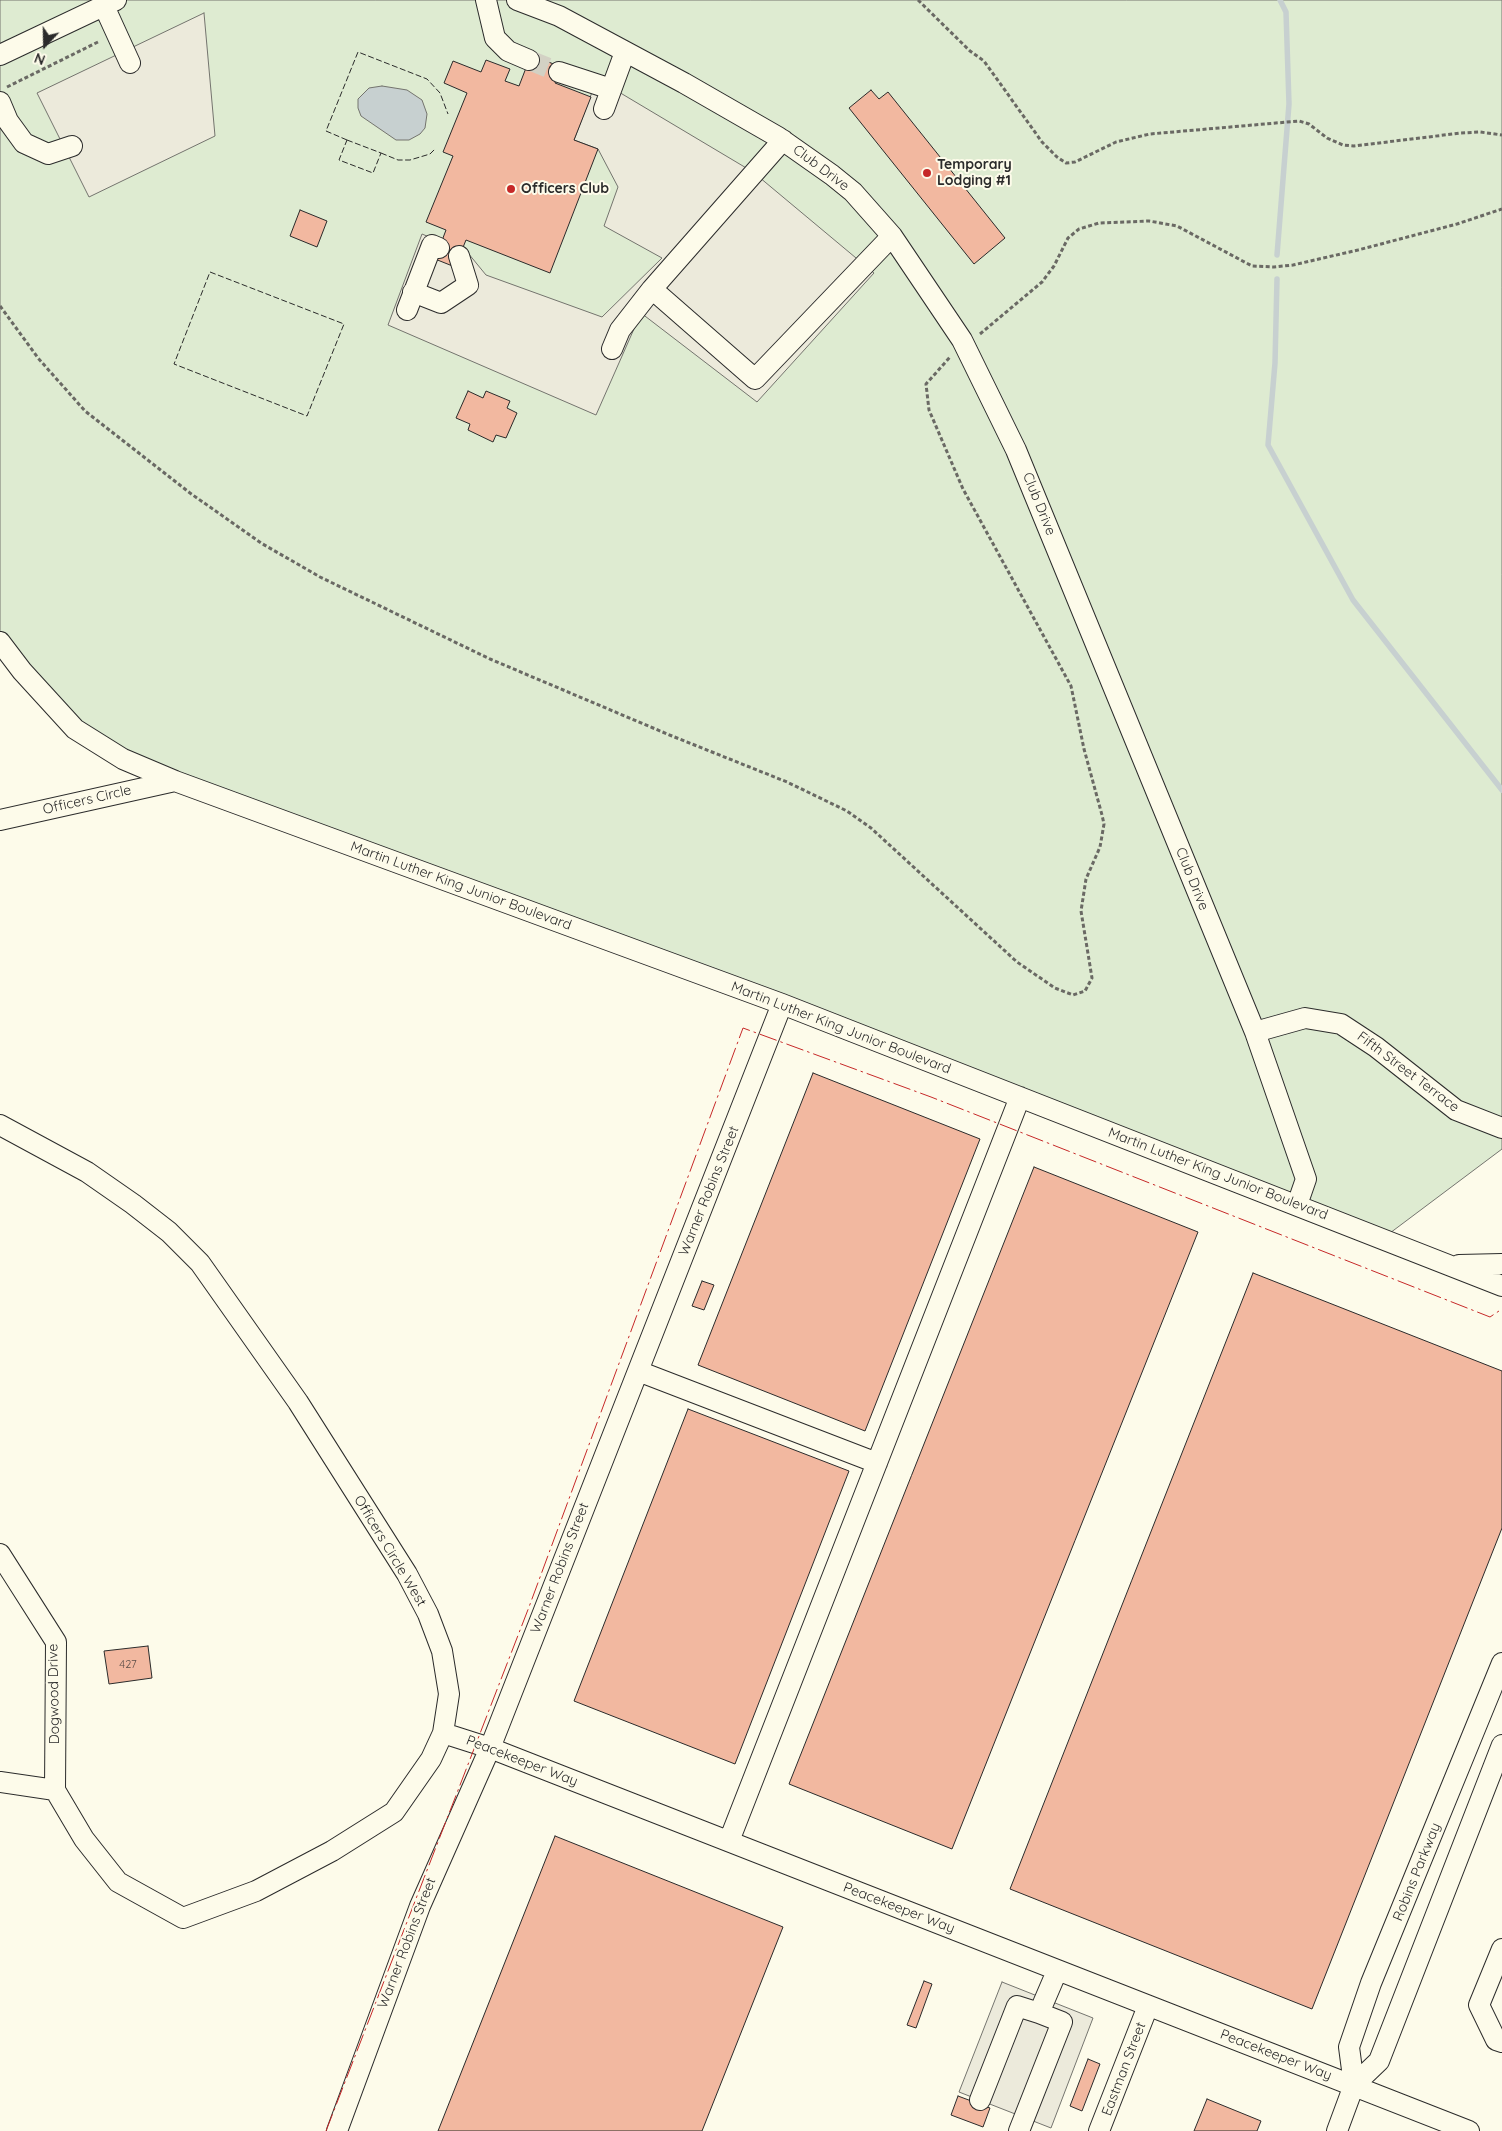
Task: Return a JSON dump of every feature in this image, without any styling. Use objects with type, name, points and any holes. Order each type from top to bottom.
[{"type":"street","points":[[486,0],[495,38],[508,51],[528,60]]},
{"type":"street","name":"Club Drive","points":[[517,0],[559,8],[625,52],[783,140],[853,192],[892,236],[965,346],[1016,450],[1254,1032],[1306,1179],[1297,1205]]},
{"type":"street","points":[[0,55],[110,3],[116,33],[130,63]]},
{"type":"street","points":[[604,109],[625,52]]},
{"type":"street","points":[[559,72],[611,89]]},
{"type":"street","points":[[0,102],[8,121],[24,143],[48,154],[72,146]]},
{"type":"street","points":[[612,349],[620,330],[652,289],[783,140]]},
{"type":"street","points":[[652,289],[755,379],[892,236]]},
{"type":"street","points":[[439,248],[432,245],[410,301],[441,303],[468,285],[459,256]]},
{"type":"street","points":[[0,642],[22,671],[75,729],[123,759],[175,781]]},
{"type":"street","name":"Officers Circle","points":[[0,820],[175,781]]},
{"type":"street","name":"Martin Luther King Junior Boulevard","points":[[175,781],[782,1004],[1502,1286]]},
{"type":"street","name":"Warner Robins Street","points":[[336,2131],[420,1906],[490,1748],[782,1004]]},
{"type":"street","name":"Fifth Street Terrace","points":[[1254,1032],[1305,1018],[1341,1024],[1376,1046],[1456,1110],[1502,1128]]},
{"type":"street","points":[[729,1841],[1020,1097]]},
{"type":"street","name":"Officers Circle West","points":[[0,1125],[86,1172],[133,1204],[169,1232],[200,1263],[298,1402],[407,1574],[428,1614],[442,1651],[450,1694],[443,1732],[431,1759],[394,1812],[332,1851],[256,1892],[183,1918],[118,1882],[84,1839],[55,1790]]},
{"type":"street","points":[[1449,1265],[1502,1264]]},
{"type":"street","points":[[638,1371],[877,1463]]},
{"type":"street","name":"Dogwood Drive","points":[[0,1554],[56,1642],[55,1790]]},
{"type":"street","name":"Robins Parkway","points":[[1354,2085],[1349,2047],[1368,1992],[1502,1663]]},
{"type":"street","name":"Peacekeeper Way","points":[[443,1732],[490,1748],[1469,2131]]},
{"type":"street","name":"Robins Parkway","points":[[1336,2131],[1354,2085],[1379,2061],[1502,1745]]},
{"type":"street","points":[[0,1782],[55,1790]]},
{"type":"street","points":[[1502,1949],[1479,2005],[1496,2040],[1502,2042]]},
{"type":"street","points":[[1039,2013],[1058,1971]]},
{"type":"street","points":[[980,2100],[1017,2006],[1062,2022],[1019,2131]]},
{"type":"street","name":"Eastman Street","points":[[1099,2131],[1148,2006]]},
{"type":"path","points":[[918,0],[970,51],[984,61],[1042,142],[1066,163],[1075,162],[1116,142],[1150,134],[1299,121],[1310,124],[1315,130],[1336,142],[1354,146],[1462,133],[1480,132],[1502,135]]},
{"type":"path","points":[[0,90],[116,33]]},
{"type":"path","points":[[0,306],[38,358],[85,410],[190,493],[261,543],[320,577],[482,655],[590,702],[787,782],[847,811],[871,828],[1016,962],[1055,988],[1073,995],[1085,991],[1092,978],[1081,911],[1086,879],[1100,847],[1104,824],[1084,749],[1071,686],[963,489],[929,410],[926,384],[944,361],[965,346],[1042,282],[1054,266],[1061,249],[1072,234],[1086,226],[1098,223],[1149,222],[1177,226],[1252,266],[1274,267],[1293,265],[1358,250],[1457,224],[1502,209]]},
{"type":"green space","points":[[0,0],[1502,0],[1502,1149],[1382,1239],[90,738],[0,644]]},
{"type":"shaded area","points":[[204,13],[215,136],[89,197],[37,93]]},
{"type":"shaded area","points":[[597,79],[753,172],[874,273],[757,402],[641,313],[596,415],[388,325],[422,234],[468,253],[486,275],[602,317],[662,258],[604,226],[618,187],[598,149],[574,140]]},
{"type":"shaded area","points":[[382,86],[407,90],[422,100],[427,114],[425,128],[420,134],[409,140],[396,140],[361,116],[358,108],[358,99],[369,88]]},
{"type":"shaded area","points":[[1002,1982],[1093,2018],[1051,2128],[959,2092]]},
{"type":"building","name":"Officers Club","points":[[531,55],[561,67],[555,83],[591,97],[574,140],[598,149],[550,273],[466,240],[455,267],[435,259],[446,230],[426,222],[453,156],[443,152],[467,93],[444,83],[453,61],[481,72],[486,60],[510,69],[505,81],[519,86]]},
{"type":"building","name":"Temporary Lodging #1","points":[[871,90],[879,99],[888,92],[1005,238],[974,264],[849,108]]},
{"type":"building","points":[[300,210],[327,221],[317,247],[290,236]]},
{"type":"building","points":[[468,391],[483,398],[486,391],[510,401],[507,408],[517,413],[506,438],[496,435],[493,442],[468,430],[470,424],[456,418]]},
{"type":"building","points":[[813,1073],[980,1139],[865,1431],[698,1365]]},
{"type":"building","points":[[1034,1167],[1198,1232],[952,1849],[789,1784]]},
{"type":"building","points":[[1253,1273],[1502,1371],[1502,1528],[1312,2009],[1010,1889]]},
{"type":"building","points":[[702,1281],[714,1285],[704,1310],[692,1306]]},
{"type":"building","points":[[688,1409],[849,1471],[735,1764],[574,1701]]},
{"type":"building","points":[[148,1646],[152,1678],[109,1684],[104,1651]]},
{"type":"building","points":[[555,1836],[783,1927],[702,2131],[438,2131]]},
{"type":"building","points":[[924,1981],[932,1984],[916,2028],[907,2025]]},
{"type":"building","points":[[1088,2059],[1100,2064],[1082,2111],[1070,2106]]},
{"type":"building","points":[[958,2096],[990,2108],[983,2127],[951,2115]]},
{"type":"building","points":[[1207,2099],[1261,2121],[1257,2131],[1194,2131]]},
{"type":"waterway","points":[[1277,255],[1289,104],[1286,12],[1280,0]]},
{"type":"waterway","points":[[1277,279],[1275,363],[1268,445],[1353,600],[1502,790]]},
{"type":"tunnel","points":[[529,60],[559,72]]},
{"type":"fence","points":[[347,140],[326,131],[358,52],[427,79],[440,93],[448,114]]},
{"type":"fence","points":[[347,140],[381,153],[373,173],[339,160],[347,140]]},
{"type":"fence","points":[[381,153],[398,160],[410,160],[430,154],[435,149]]},
{"type":"fence","points":[[210,272],[344,324],[307,416],[174,364],[210,272]]},
{"type":"power","points":[[326,2131],[529,1607],[743,1028],[931,1097],[1490,1317],[1502,1309]]},
{"type":"place","name":"Temporary Lodging #1","points":[[927,173]]},
{"type":"place","name":"Officers Club","points":[[511,189]]}]
